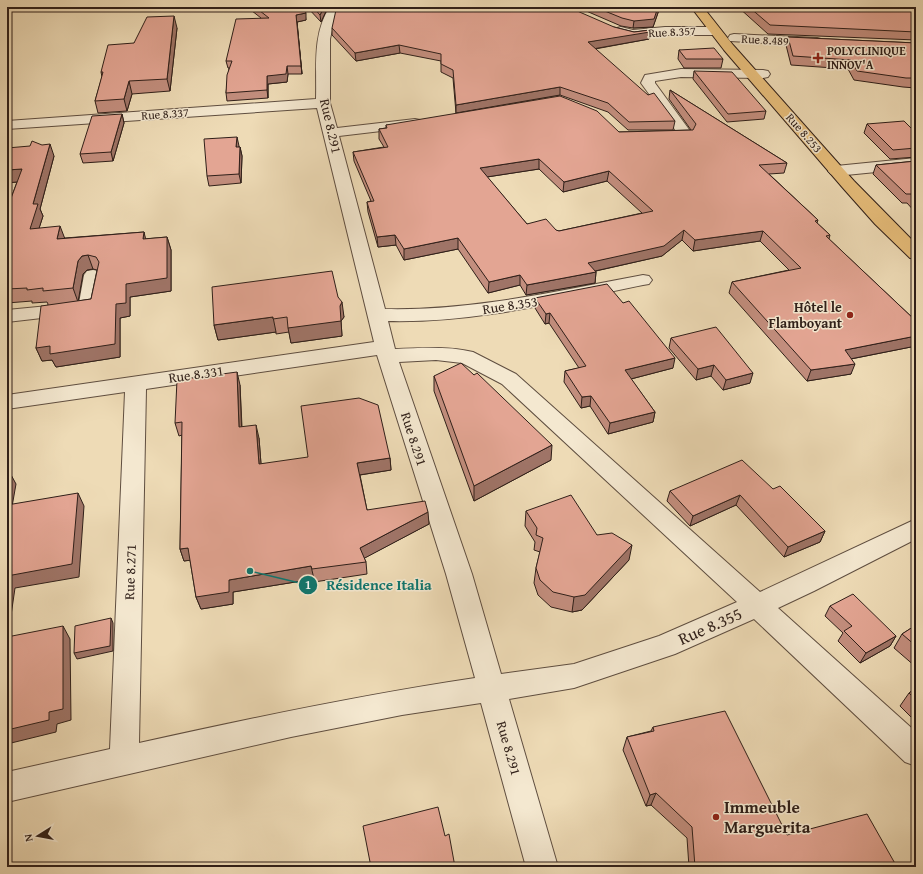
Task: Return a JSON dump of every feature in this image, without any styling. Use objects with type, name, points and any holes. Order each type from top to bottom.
[{"type":"highway","name":"Rue 8.253","points":[[697,7],[713,31],[758,74],[843,170],[896,236],[916,254]]},
{"type":"highway","name":"Rue 8.253","points":[[706,7],[734,38],[758,74]]},
{"type":"highway","name":"Rue 8.253","points":[[843,170],[867,189],[916,239]]},
{"type":"street","name":"Rue 8.291","points":[[336,7],[329,17],[325,33],[323,103],[386,351],[459,574],[542,867]]},
{"type":"street","name":"Rue 8.357","points":[[610,27],[633,34],[665,31],[713,31]]},
{"type":"street","name":"Rue 8.489","points":[[734,38],[828,42]]},
{"type":"street","points":[[646,136],[686,134],[648,83],[650,78],[681,74],[758,74]]},
{"type":"street","name":"Rue 8.337","points":[[7,126],[323,103]]},
{"type":"street","points":[[331,132],[431,121]]},
{"type":"street","points":[[843,170],[916,163]]},
{"type":"street","points":[[896,236],[916,243]]},
{"type":"street","points":[[7,316],[87,308],[93,275]]},
{"type":"street","name":"Rue 8.353","points":[[376,315],[435,315],[514,305],[643,280]]},
{"type":"street","name":"Rue 8.331","points":[[7,402],[136,383],[386,351],[466,357],[508,379],[757,605],[916,752]]},
{"type":"street","name":"Rue 8.271","points":[[124,760],[136,383]]},
{"type":"street","name":"Rue 8.355","points":[[7,786],[291,723],[402,702],[492,690],[574,676],[665,646],[805,584],[916,528]]},
{"type":"building","points":[[255,7],[304,7],[306,13],[296,15],[301,66],[287,66],[286,74],[267,76],[267,90],[226,93],[227,75],[232,61],[226,61],[236,19],[269,18]]},
{"type":"building","points":[[313,7],[324,7],[320,15]]},
{"type":"building","points":[[338,7],[568,7],[614,27],[634,32],[650,30],[650,32],[588,42],[648,95],[654,93],[675,121],[629,122],[608,103],[560,87],[456,105],[453,70],[441,64],[441,54],[399,45],[355,53],[332,28]]},
{"type":"building","points":[[595,7],[658,7],[654,19],[634,21],[622,18]]},
{"type":"building","points":[[749,7],[916,7],[916,32],[770,25]]},
{"type":"building","points":[[174,16],[167,79],[129,81],[124,99],[95,101],[103,72],[101,72],[108,45],[134,43],[147,17]]},
{"type":"building","points":[[788,37],[916,43],[916,78],[857,71],[851,60],[793,56]]},
{"type":"building","points":[[714,48],[723,59],[686,59],[679,50]]},
{"type":"building","points":[[694,71],[732,72],[766,111],[728,114]]},
{"type":"building","points":[[670,90],[787,163],[759,165],[818,220],[815,221],[830,235],[826,236],[916,321],[916,336],[845,350],[855,364],[811,370],[732,282],[801,268],[763,231],[695,240],[684,230],[664,246],[588,263],[596,272],[527,285],[520,275],[489,282],[458,238],[404,249],[395,235],[377,237],[367,202],[374,201],[353,152],[388,147],[379,129],[387,128],[386,125],[560,96],[597,111],[619,132],[693,130],[696,124]],"holes":[[[539,159],[564,182],[609,171],[653,211],[559,231],[556,230],[546,219],[527,224],[480,168]]]},
{"type":"building","points":[[122,114],[111,152],[80,154],[92,116]]},
{"type":"building","points":[[904,121],[916,133],[916,148],[893,150],[867,124]]},
{"type":"building","points":[[237,137],[236,147],[240,147],[239,174],[207,176],[204,139]]},
{"type":"building","points":[[32,141],[42,145],[50,144],[33,204],[38,204],[30,229],[60,226],[57,239],[144,232],[143,239],[167,237],[167,278],[126,284],[126,303],[116,304],[115,344],[50,354],[50,346],[36,348],[41,306],[91,299],[99,262],[96,257],[88,255],[82,256],[78,261],[73,288],[43,291],[43,288],[27,290],[27,288],[7,289],[7,209],[22,169],[7,170],[7,148],[30,146]]},
{"type":"building","points":[[916,161],[916,200],[911,194],[906,194],[876,165]]},
{"type":"building","points":[[332,271],[338,297],[342,302],[340,306],[341,321],[288,328],[287,317],[273,319],[273,317],[214,325],[212,287]]},
{"type":"building","points":[[607,284],[623,303],[629,301],[675,358],[625,370],[655,412],[610,423],[591,396],[582,397],[565,371],[586,366],[550,313],[546,314],[535,298]]},
{"type":"building","points":[[716,327],[753,373],[726,380],[714,365],[698,369],[671,338]]},
{"type":"building","points":[[461,363],[474,375],[477,373],[552,445],[474,486],[434,376]]},
{"type":"building","points":[[237,372],[239,427],[256,425],[259,464],[308,457],[301,406],[359,398],[378,405],[390,458],[357,463],[367,510],[425,501],[428,512],[360,548],[366,562],[312,569],[311,566],[229,580],[229,592],[196,597],[188,548],[180,549],[182,422],[175,423],[177,380]]},
{"type":"building","points":[[742,460],[773,489],[780,486],[825,531],[788,547],[740,495],[693,516],[670,491]]},
{"type":"building","points":[[7,471],[9,471],[7,483]]},
{"type":"building","points":[[78,493],[72,564],[7,576],[7,505]]},
{"type":"building","points":[[571,495],[597,535],[612,533],[632,545],[585,595],[574,597],[553,592],[540,580],[536,568],[543,538],[536,535],[537,528],[526,511]]},
{"type":"building","points":[[853,594],[896,636],[866,653],[844,631],[852,626],[830,606]]},
{"type":"building","points":[[111,618],[110,646],[74,653],[75,626]]},
{"type":"building","points":[[916,625],[916,646],[902,634]]},
{"type":"building","points":[[63,626],[63,709],[49,712],[49,720],[7,730],[7,637]]},
{"type":"building","points":[[916,688],[916,700],[909,693]]},
{"type":"building","points":[[725,711],[787,835],[867,814],[897,867],[695,867],[692,827],[656,793],[650,795],[627,737],[654,731],[653,727]]},
{"type":"building","points":[[438,807],[445,836],[449,834],[455,867],[371,867],[363,826]]},
{"type":"place","name":"POLYCLINIQUE INNOV'A","points":[[818,58]]},
{"type":"place","name":"Hôtel le Flamboyant","points":[[850,315]]},
{"type":"place","name":"Résidence Italia","points":[[250,571]]},
{"type":"place","name":"Immeuble Marguerita","points":[[716,817]]}]
